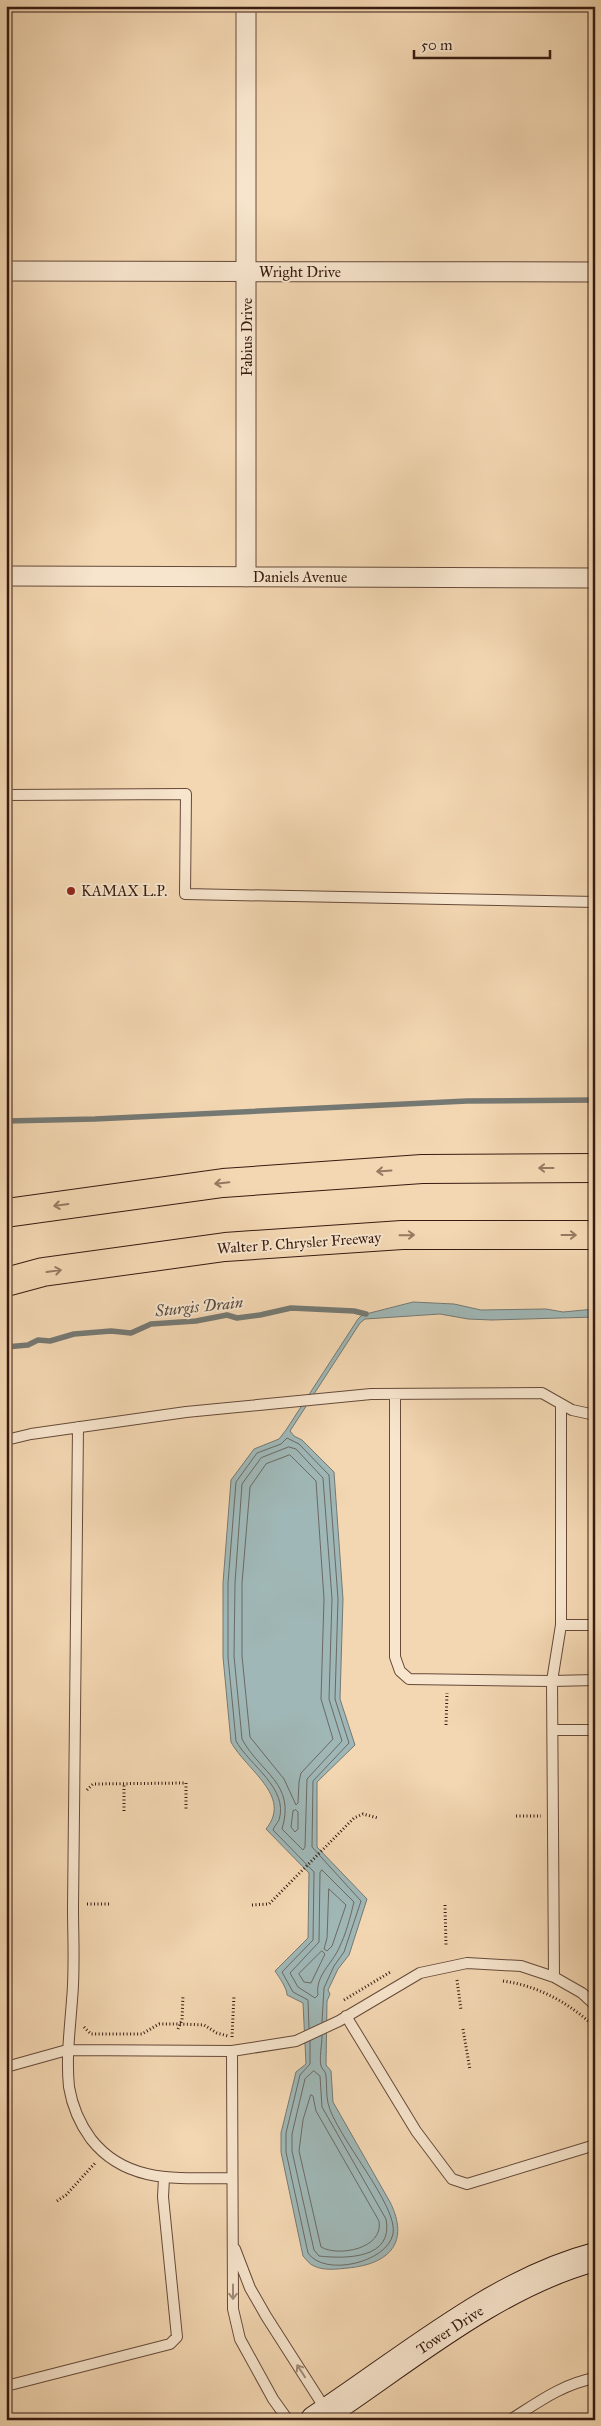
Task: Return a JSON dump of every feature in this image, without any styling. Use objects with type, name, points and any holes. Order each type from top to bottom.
[{"type":"highway","points":[[6,1213],[223,1183],[422,1168],[595,1168]]},
{"type":"highway","name":"Walter P. Chrysler Freeway","points":[[6,1282],[43,1272],[224,1247],[402,1235],[595,1235]]},
{"type":"street","name":"Fabius Drive","points":[[246,6],[246,577]]},
{"type":"street","name":"Wright Drive","points":[[6,271],[595,272]]},
{"type":"street","name":"Daniels Avenue","points":[[6,576],[595,578]]},
{"type":"street","name":"Tower Drive","points":[[321,2416],[496,2299],[536,2278],[595,2257]]},
{"type":"lane","points":[[6,795],[186,794],[185,894],[595,902]]},
{"type":"lane","points":[[6,1440],[186,1412],[396,1394],[542,1392],[572,1410],[595,1415]]},
{"type":"lane","points":[[396,1394],[395,1658],[400,1671],[410,1679],[595,1680]]},
{"type":"lane","points":[[554,1977],[552,1681],[561,1625],[562,1404]]},
{"type":"lane","points":[[78,1428],[73,1998],[68,2050],[70,2088],[77,2115],[91,2139],[121,2164],[139,2172],[164,2178],[232,2178]]},
{"type":"lane","points":[[561,1625],[595,1625]]},
{"type":"lane","points":[[552,1730],[595,1730]]},
{"type":"lane","points":[[6,2067],[68,2050],[232,2051],[296,2041],[342,2018],[420,1973],[452,1965],[498,1964],[522,1966],[554,1977],[582,1993],[595,2005]]},
{"type":"lane","points":[[342,2018],[416,2131],[452,2179],[467,2184],[595,2145]]},
{"type":"lane","points":[[232,2051],[233,2309],[240,2339],[273,2399],[288,2420]]},
{"type":"lane","points":[[6,2386],[170,2344],[177,2337],[164,2214],[164,2178]]},
{"type":"lane","points":[[233,2243],[250,2288],[321,2416]]},
{"type":"lane","points":[[510,2420],[557,2390],[578,2381],[595,2378]]},
{"type":"path","points":[[446,1689],[446,1724]]},
{"type":"path","points":[[82,1795],[94,1784],[186,1783],[186,1811]]},
{"type":"path","points":[[124,1784],[124,1811]]},
{"type":"path","points":[[252,1904],[269,1904],[354,1818],[363,1814],[378,1818]]},
{"type":"path","points":[[516,1816],[543,1816]]},
{"type":"path","points":[[81,1904],[110,1904]]},
{"type":"path","points":[[445,1905],[446,1945]]},
{"type":"path","points":[[340,2002],[361,1988],[400,1967]]},
{"type":"path","points":[[461,2010],[457,1980],[465,1979]]},
{"type":"path","points":[[495,1979],[515,1982],[540,1990],[562,2001],[595,2027]]},
{"type":"path","points":[[178,2029],[183,1995]]},
{"type":"path","points":[[232,2037],[234,1995]]},
{"type":"path","points":[[80,2024],[91,2034],[142,2034],[160,2024],[180,2024],[204,2025],[217,2033],[232,2037],[240,2036]]},
{"type":"path","points":[[463,2029],[470,2070]]},
{"type":"path","points":[[57,2201],[98,2160]]},
{"type":"water","points":[[413,1302],[454,1304],[481,1310],[546,1309],[563,1312],[595,1309],[595,1317],[492,1320],[468,1319],[440,1314],[365,1319],[360,1323],[290,1431],[294,1436],[302,1440],[334,1472],[343,1599],[340,1699],[355,1745],[317,1782],[317,1847],[367,1899],[349,1955],[338,1969],[328,1990],[330,1994],[327,2001],[326,2065],[331,2071],[333,2102],[390,2202],[396,2216],[398,2229],[397,2239],[392,2248],[385,2256],[375,2262],[363,2266],[327,2269],[312,2265],[303,2256],[281,2152],[281,2133],[296,2072],[306,2064],[303,2003],[287,1995],[275,1971],[308,1938],[309,1873],[266,1829],[273,1817],[274,1805],[271,1794],[231,1742],[223,1657],[223,1583],[231,1480],[254,1449],[279,1439],[362,1315]]},
{"type":"waterway","points":[[6,1121],[95,1119],[467,1101],[595,1100]]},
{"type":"waterway","name":"Sturgis Drain","points":[[6,1347],[28,1345],[38,1340],[50,1341],[74,1334],[111,1331],[131,1333],[151,1324],[196,1321],[227,1315],[237,1318],[291,1308],[354,1311],[366,1314]]},
{"type":"place","name":"KAMAX L.P.","points":[[71,891]]}]
